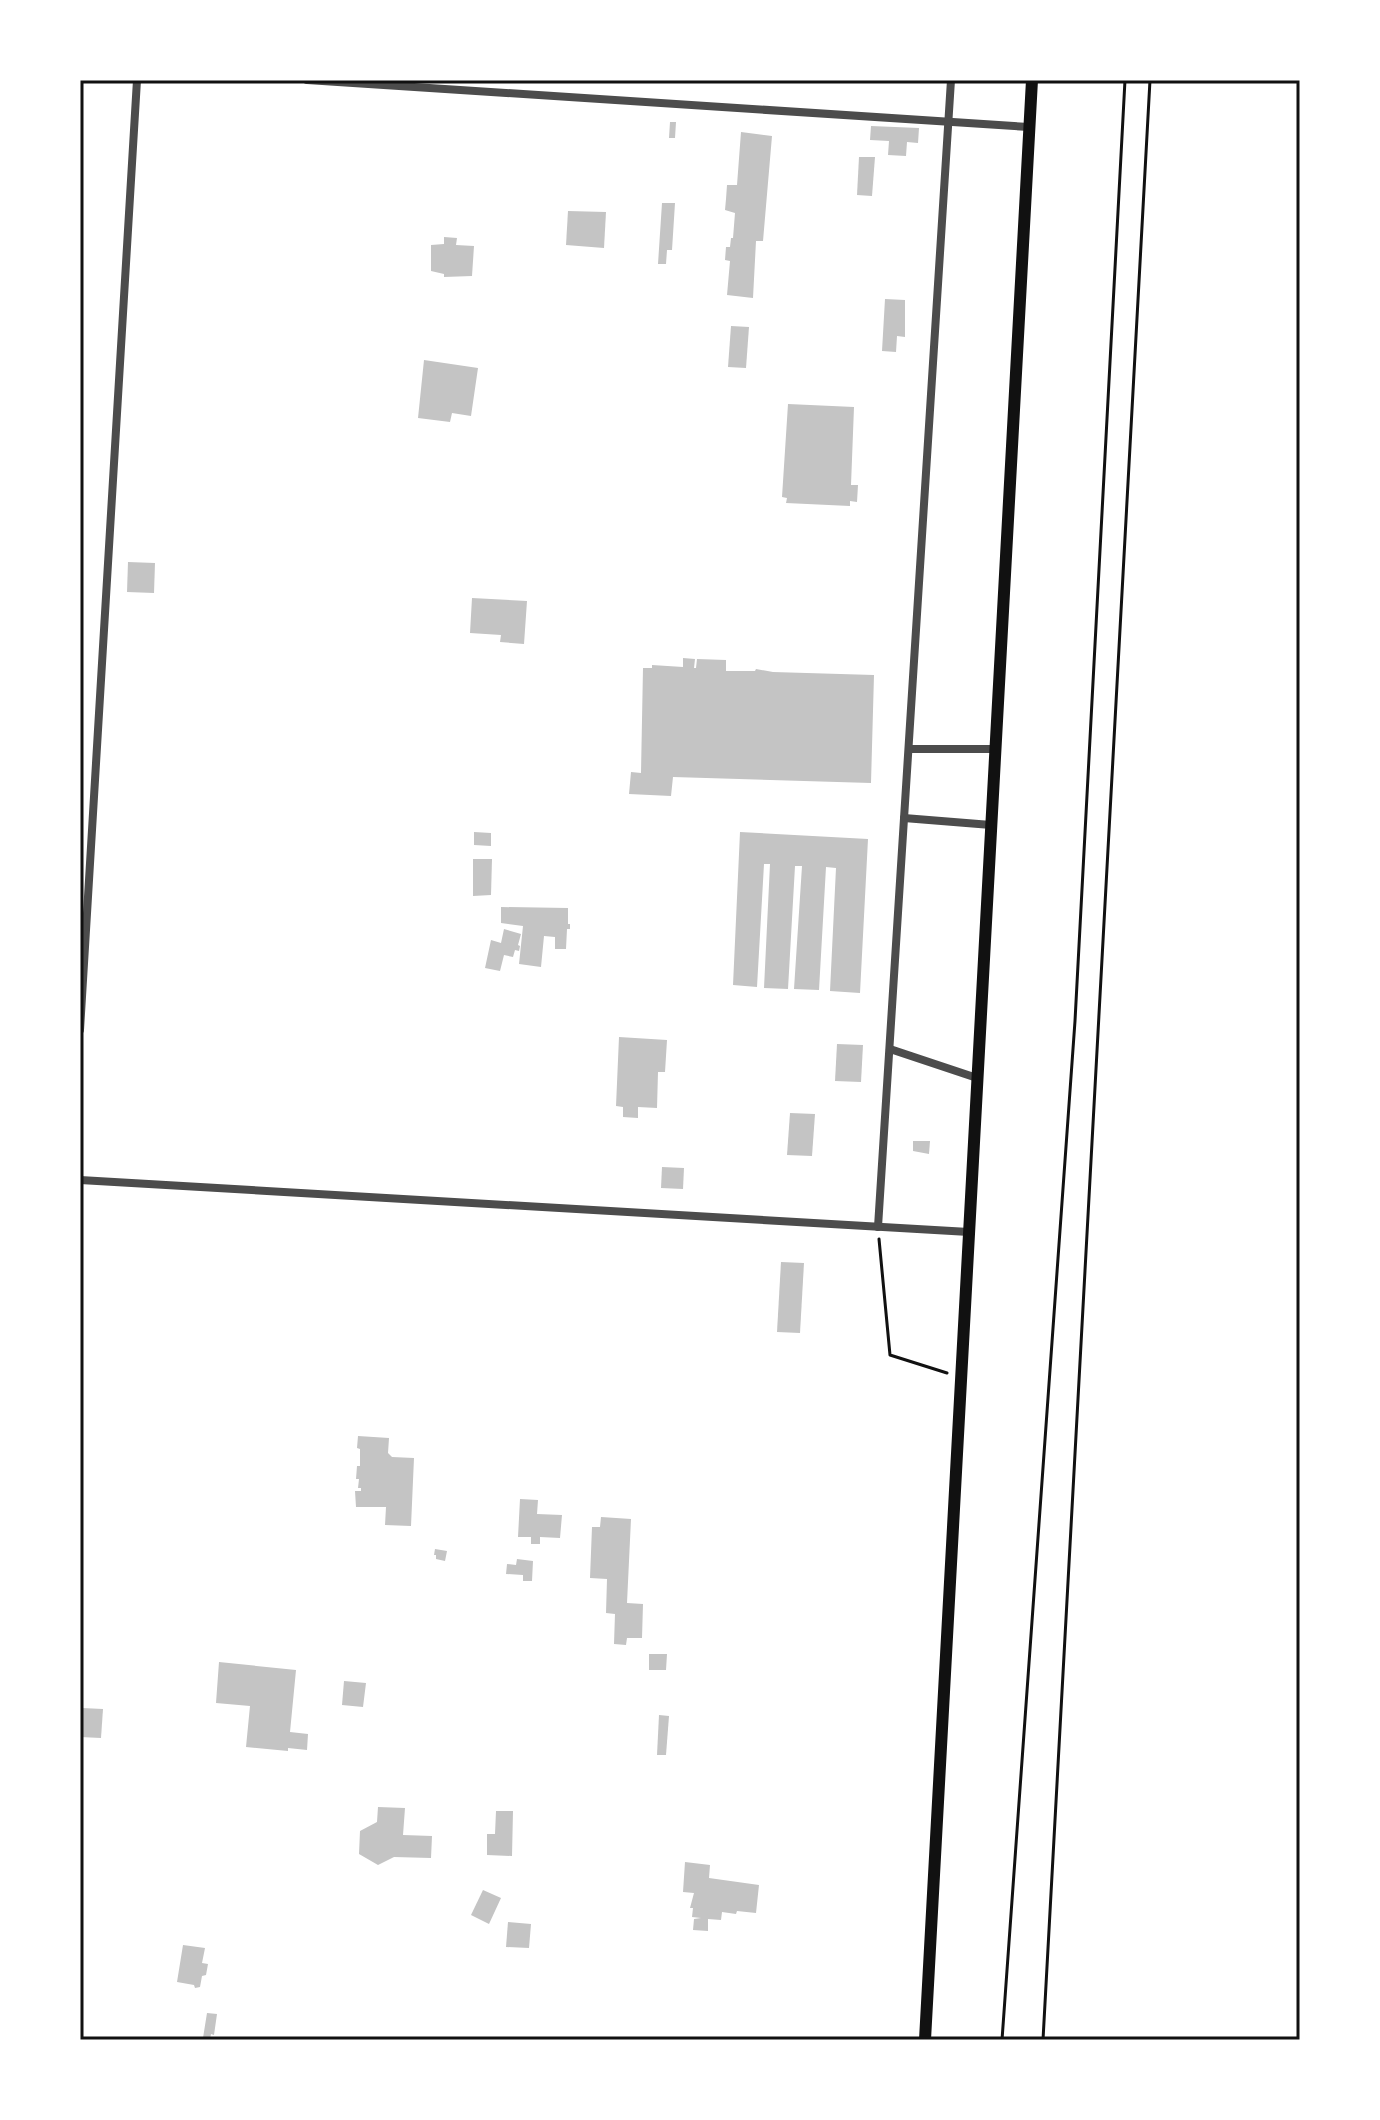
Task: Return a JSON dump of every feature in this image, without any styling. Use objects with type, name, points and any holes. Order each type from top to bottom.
[{"type":"main road","points":[[925,2040],[1032,80]]},
{"type":"street","points":[[80,1030],[137,80]]},
{"type":"street","points":[[307,80],[1029,127]]},
{"type":"street","points":[[878,1227],[951,80]]},
{"type":"street","points":[[909,749],[995,749]]},
{"type":"street","points":[[904,818],[991,825]]},
{"type":"street","points":[[890,1049],[977,1078]]},
{"type":"street","points":[[80,1180],[969,1232]]},
{"type":"path","points":[[1002,2040],[1075,1021],[1125,80]]},
{"type":"path","points":[[1043,2040],[1150,80]]},
{"type":"path","points":[[878,1227],[890,1355],[961,1377]]},
{"type":"building","points":[[670,122],[676,122],[675,138],[669,138]]},
{"type":"building","points":[[871,126],[919,128],[918,143],[907,142],[906,156],[888,155],[889,141],[870,140]]},
{"type":"building","points":[[741,132],[772,136],[763,241],[756,241],[753,298],[727,295],[730,261],[725,260],[726,247],[730,247],[733,238],[735,213],[725,210],[727,185],[737,185]]},
{"type":"building","points":[[859,157],[875,157],[872,196],[857,195]]},
{"type":"building","points":[[662,203],[675,203],[672,250],[667,250],[666,264],[658,264]]},
{"type":"building","points":[[568,211],[606,212],[604,248],[566,245]]},
{"type":"building","points":[[444,237],[457,238],[456,245],[474,246],[472,276],[444,277],[444,274],[431,271],[431,245],[444,244]]},
{"type":"building","points":[[885,299],[905,300],[905,337],[897,336],[896,352],[882,351]]},
{"type":"building","points":[[731,326],[749,327],[746,368],[728,367]]},
{"type":"building","points":[[424,360],[478,368],[471,416],[452,413],[450,422],[418,418]]},
{"type":"building","points":[[788,404],[854,407],[851,485],[858,485],[857,502],[850,501],[850,506],[786,503],[787,498],[782,497]]},
{"type":"building","points":[[128,562],[155,563],[154,593],[127,592]]},
{"type":"building","points":[[472,598],[527,601],[524,644],[500,642],[501,635],[470,633]]},
{"type":"building","points":[[683,658],[695,659],[694,668],[697,659],[726,660],[726,671],[756,669],[874,675],[871,783],[673,777],[671,796],[629,794],[631,772],[641,773],[643,668],[652,668],[652,665],[683,667]]},
{"type":"building","points":[[474,832],[491,833],[491,846],[474,845]]},
{"type":"building","points":[[740,832],[868,839],[860,993],[830,991],[836,868],[826,867],[819,990],[794,989],[802,866],[795,866],[788,989],[764,988],[770,864],[764,864],[757,987],[733,985]]},
{"type":"building","points":[[473,859],[492,859],[491,895],[473,896]]},
{"type":"building","points":[[501,907],[568,908],[570,929],[567,929],[566,949],[555,949],[555,937],[544,936],[541,967],[519,964],[523,926],[501,923]]},
{"type":"building","points":[[504,929],[521,934],[519,951],[515,950],[513,957],[504,955],[500,971],[485,968],[491,940],[501,943]]},
{"type":"building","points":[[619,1037],[667,1040],[665,1072],[658,1072],[657,1108],[638,1107],[638,1118],[623,1117],[623,1107],[616,1106]]},
{"type":"building","points":[[837,1044],[863,1045],[861,1082],[835,1081]]},
{"type":"building","points":[[790,1113],[815,1114],[812,1156],[787,1155]]},
{"type":"building","points":[[913,1141],[930,1141],[929,1154],[913,1151]]},
{"type":"building","points":[[662,1167],[684,1168],[683,1189],[661,1188]]},
{"type":"building","points":[[781,1262],[804,1263],[800,1333],[777,1332]]},
{"type":"building","points":[[358,1436],[389,1438],[388,1453],[392,1457],[414,1458],[411,1526],[385,1525],[386,1507],[356,1507],[355,1491],[361,1491],[358,1488],[359,1479],[356,1479],[357,1466],[360,1466]]},
{"type":"building","points":[[520,1499],[538,1500],[537,1514],[562,1515],[560,1538],[540,1537],[540,1544],[531,1544],[531,1537],[518,1537]]},
{"type":"building","points":[[601,1517],[631,1519],[627,1603],[643,1604],[642,1638],[627,1638],[626,1645],[614,1644],[615,1614],[606,1613],[607,1579],[590,1578],[592,1527],[600,1527]]},
{"type":"building","points":[[435,1549],[447,1551],[445,1561],[436,1559]]},
{"type":"building","points":[[517,1559],[533,1561],[532,1581],[523,1581],[523,1575],[506,1574],[507,1564],[516,1565]]},
{"type":"building","points":[[649,1654],[667,1654],[666,1670],[649,1670]]},
{"type":"building","points":[[219,1662],[296,1670],[290,1732],[308,1734],[307,1750],[246,1747],[250,1706],[216,1703]]},
{"type":"building","points":[[344,1681],[366,1683],[363,1707],[342,1705]]},
{"type":"building","points":[[82,1708],[103,1709],[101,1738],[80,1737]]},
{"type":"building","points":[[659,1715],[669,1716],[666,1755],[657,1755]]},
{"type":"building","points":[[378,1807],[405,1808],[403,1835],[432,1836],[431,1858],[394,1857],[378,1865],[359,1854],[360,1831],[377,1822]]},
{"type":"building","points":[[496,1811],[513,1811],[512,1856],[487,1855],[487,1834],[495,1834]]},
{"type":"building","points":[[685,1862],[710,1865],[709,1878],[759,1885],[756,1913],[722,1912],[721,1920],[708,1919],[708,1931],[693,1930],[694,1919],[701,1918],[692,1917],[693,1908],[690,1908],[694,1893],[683,1892]]},
{"type":"building","points":[[483,1890],[501,1898],[489,1924],[471,1915]]},
{"type":"building","points":[[508,1922],[531,1924],[529,1948],[506,1947]]},
{"type":"building","points":[[183,1945],[205,1948],[202,1963],[208,1964],[200,1987],[177,1982]]},
{"type":"building","points":[[207,2013],[217,2014],[214,2035],[211,2034],[210,2039],[203,2038]]}]
